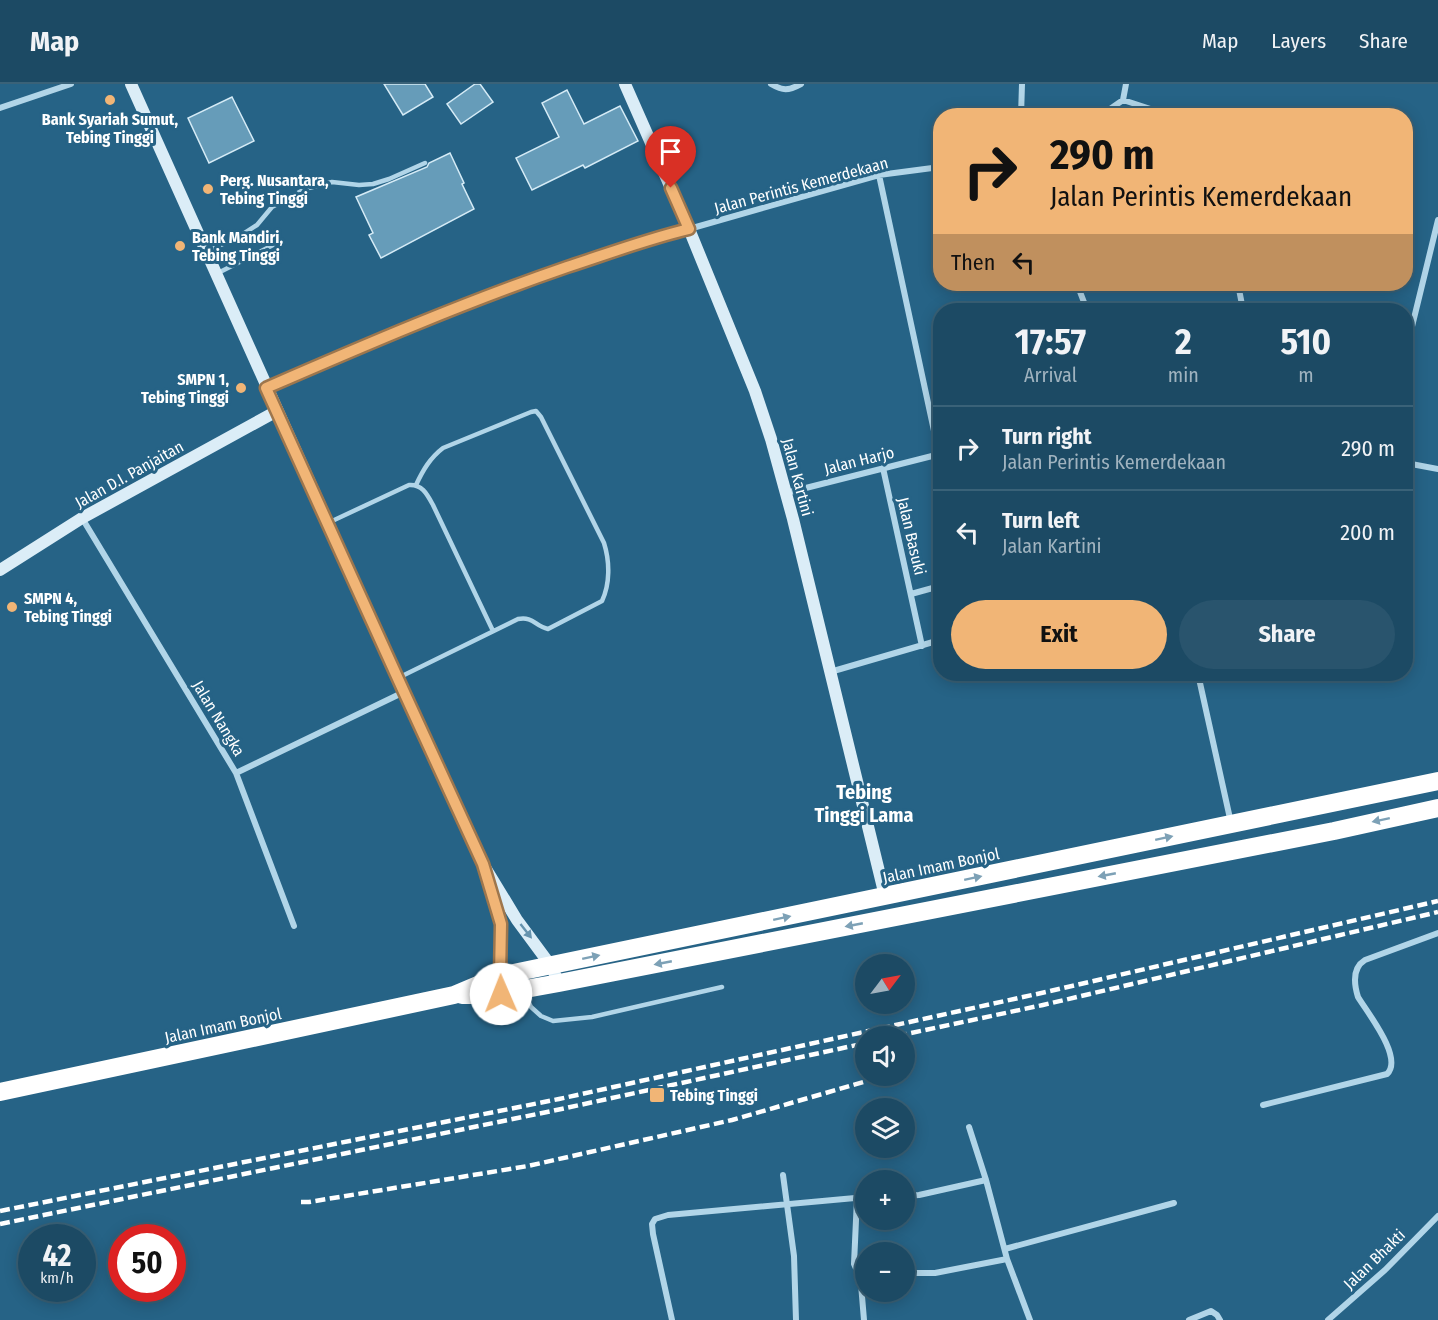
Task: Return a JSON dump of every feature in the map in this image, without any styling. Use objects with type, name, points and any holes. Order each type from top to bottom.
[{"type":"highway","name":"Jalan Imam Bonjol","points":[[0,1092],[454,995],[492,995],[500,985],[551,966],[1438,781]]},
{"type":"highway","name":"Jalan Imam Bonjol","points":[[500,985],[522,990],[1334,831],[1438,808]]},
{"type":"street","points":[[0,108],[71,84]]},
{"type":"street","points":[[131,84],[205,253],[483,864],[517,920],[551,966],[559,983]]},
{"type":"street","name":"Jalan Kartini","points":[[625,84],[689,229],[755,391],[771,439],[793,519],[885,896]]},
{"type":"street","points":[[771,84],[780,90],[792,89],[801,84]]},
{"type":"street","points":[[1021,108],[1022,84]]},
{"type":"street","points":[[1112,108],[1123,100],[1126,84]]},
{"type":"street","points":[[1123,100],[1148,108]]},
{"type":"street","name":"Jalan Perintis Kemerdekaan","points":[[266,388],[342,354],[512,286],[657,237],[879,174],[933,168]]},
{"type":"street","points":[[879,174],[933,422]]},
{"type":"street","points":[[1413,322],[1438,220]]},
{"type":"street","name":"Jalan D.I. Panjaitan","points":[[0,570],[82,518],[277,411]]},
{"type":"street","name":"Jalan Harjo","points":[[785,493],[933,456]]},
{"type":"street","points":[[1413,464],[1438,469]]},
{"type":"street","name":"Jalan Basuki","points":[[883,468],[922,646]]},
{"type":"street","name":"Jalan Nangka","points":[[82,518],[236,773],[404,692]]},
{"type":"street","points":[[911,594],[933,588]]},
{"type":"street","points":[[830,672],[933,642]]},
{"type":"street","points":[[1200,681],[1232,824]]},
{"type":"street","points":[[236,773],[294,926]]},
{"type":"street","points":[[483,864],[501,924],[500,985]]},
{"type":"street","points":[[885,896],[891,918]]},
{"type":"street","points":[[1263,1105],[1387,1074],[1391,1071],[1390,1049],[1355,989],[1356,970],[1365,960],[1438,933]]},
{"type":"street","points":[[969,1127],[1007,1259],[1030,1320]]},
{"type":"street","points":[[783,1175],[794,1256],[796,1320]]},
{"type":"street","points":[[915,1195],[986,1180]]},
{"type":"street","points":[[672,1320],[653,1234],[652,1224],[655,1219],[669,1215],[855,1198]]},
{"type":"street","points":[[1005,1249],[1174,1203]]},
{"type":"street","name":"Jalan Bhakti","points":[[1328,1320],[1385,1270],[1438,1216]]},
{"type":"street","points":[[855,1242],[855,1266]]},
{"type":"street","points":[[915,1273],[935,1273],[1007,1259]]},
{"type":"street","points":[[864,1302],[864,1320]]},
{"type":"street","points":[[1190,1320],[1211,1311],[1220,1320]]},
{"type":"lane","points":[[205,253],[240,236],[257,225],[272,207],[305,189],[332,182],[373,184],[425,163]]},
{"type":"lane","points":[[215,274],[275,244]]},
{"type":"lane","points":[[398,678],[518,619],[526,617],[548,629],[602,602],[609,566],[604,543],[536,411],[443,448],[425,467],[416,485]]},
{"type":"lane","points":[[328,524],[409,485],[416,485],[426,492],[433,505],[493,631]]},
{"type":"lane","points":[[522,990],[531,1007],[541,1016],[553,1021],[592,1017],[722,987]]},
{"type":"building","points":[[384,84],[425,84],[433,97],[403,115]]},
{"type":"building","points":[[475,84],[480,84],[493,102],[461,124],[447,104]]},
{"type":"building","points":[[567,90],[584,124],[620,106],[638,141],[585,168],[583,165],[532,190],[516,158],[559,137],[542,103]]},
{"type":"building","points":[[232,97],[254,141],[209,163],[188,118]]},
{"type":"building","points":[[450,153],[474,209],[381,258],[369,235],[373,233],[356,197],[427,167],[429,163]]},
{"type":"railway","points":[[0,1211],[559,1099],[1046,992],[1438,901]]},
{"type":"railway","points":[[915,1032],[1043,1005],[1438,912]]},
{"type":"railway","points":[[0,1224],[552,1111],[855,1045]]},
{"type":"railway","points":[[301,1202],[528,1166],[732,1120],[855,1084]]},
{"type":"place","name":"Bank Syariah Sumut, Tebing Tinggi","points":[[110,100]]},
{"type":"place","name":"Perg. Nusantara, Tebing Tinggi","points":[[208,189]]},
{"type":"place","name":"Bank Mandiri, Tebing Tinggi","points":[[180,246]]},
{"type":"place","name":"SMPN 1, Tebing Tinggi","points":[[241,388]]},
{"type":"place","name":"SMPN 4, Tebing Tinggi","points":[[12,607]]},
{"type":"place","name":"Tebing Tinggi","points":[[657,1095]]},
{"type":"district","name":"Tebing Tinggi Lama","points":[[864,804]]},
{"type":"route","points":[[501,994],[501,924],[483,864],[266,388],[342,354],[512,286],[657,237],[689,229],[671,188]]}]
